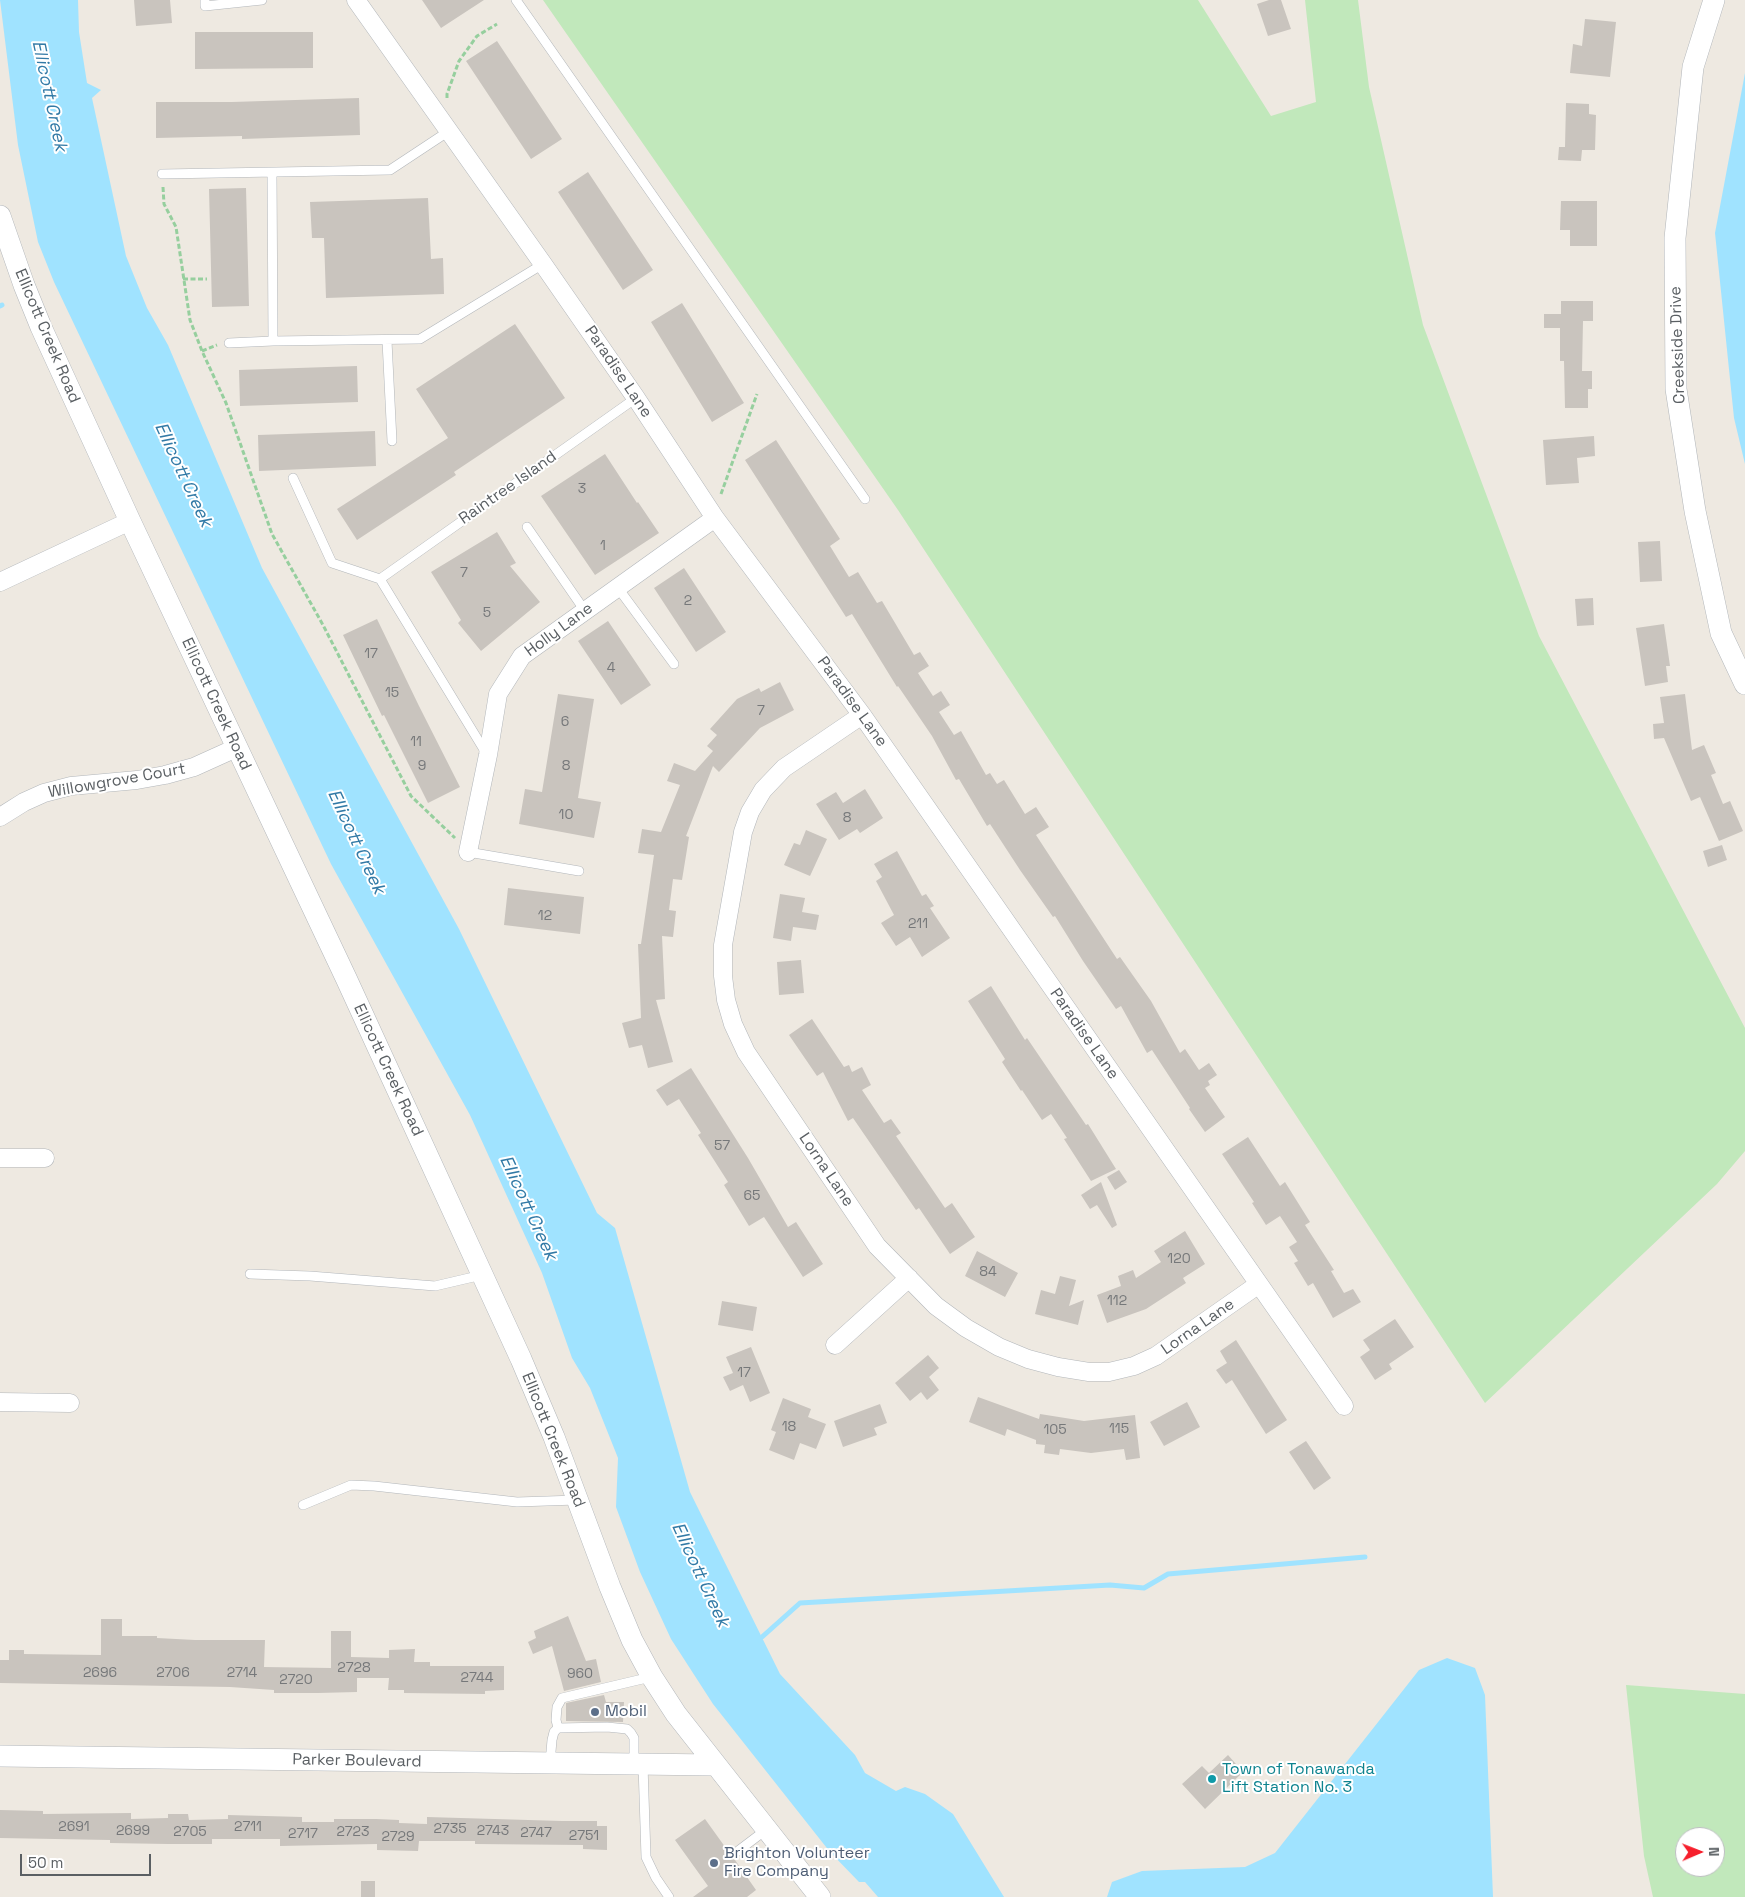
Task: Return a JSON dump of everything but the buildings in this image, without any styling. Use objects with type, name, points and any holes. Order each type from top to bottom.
[{"type":"street","name":"Paradise Lane","points":[[356,0],[636,398],[715,518],[862,714],[1344,1406]]},
{"type":"street","name":"Creekside Drive","points":[[1714,0],[1693,67],[1675,238],[1676,389],[1695,512],[1721,634],[1745,684]]},
{"type":"street","name":"Ellicott Creek Road","points":[[0,216],[11,251],[41,327],[236,748],[346,978],[521,1359],[554,1437],[629,1631],[652,1677],[676,1714],[714,1766],[767,1829],[820,1897]]},
{"type":"street","name":"Holly Lane","points":[[468,852],[488,755],[498,694],[522,656],[715,518]]},
{"type":"street","points":[[0,582],[130,521]]},
{"type":"street","name":"Lorna Lane","points":[[862,714],[784,768],[763,790],[750,812],[743,832],[723,945],[723,976],[726,1000],[733,1024],[746,1052],[877,1246],[936,1306],[966,1328],[999,1347],[1028,1359],[1058,1368],[1089,1372],[1109,1372],[1134,1366],[1156,1356],[1259,1284]]},
{"type":"street","name":"Willowgrove Court","points":[[0,817],[24,802],[44,793],[70,786],[137,780],[165,775],[194,767],[236,748]]},
{"type":"street","points":[[0,1158],[46,1158]]},
{"type":"street","points":[[835,1345],[909,1278]]},
{"type":"street","points":[[0,1402],[70,1403]]},
{"type":"street","name":"Parker Boulevard","points":[[0,1756],[714,1766]]},
{"type":"lane","points":[[205,0],[205,6],[262,0]]},
{"type":"lane","points":[[516,0],[865,499]]},
{"type":"lane","points":[[162,174],[390,170],[449,131]]},
{"type":"lane","points":[[272,173],[273,341]]},
{"type":"lane","points":[[225,344],[273,341],[420,340],[543,264]]},
{"type":"lane","points":[[387,341],[392,441]]},
{"type":"lane","name":"Raintree Island","points":[[380,579],[636,398]]},
{"type":"lane","points":[[293,478],[332,563],[380,579],[488,755]]},
{"type":"lane","points":[[527,527],[585,611]]},
{"type":"lane","points":[[618,588],[674,664]]},
{"type":"lane","points":[[468,852],[579,871]]},
{"type":"lane","points":[[250,1274],[310,1276],[435,1286],[482,1275]]},
{"type":"lane","points":[[303,1505],[351,1485],[517,1502],[577,1500]]},
{"type":"lane","points":[[558,1728],[556,1720],[557,1707],[562,1698],[652,1677]]},
{"type":"lane","points":[[550,1764],[552,1740],[554,1732],[558,1728],[627,1729],[634,1738],[646,1857],[656,1878],[669,1897]]},
{"type":"lane","points":[[734,1854],[767,1829]]},
{"type":"path","points":[[449,131],[447,94],[459,61],[477,36],[497,24]]},
{"type":"path","points":[[162,174],[164,204],[176,227],[190,320],[226,403],[272,534],[323,625],[411,796],[468,852]]},
{"type":"path","points":[[183,280],[207,279]]},
{"type":"path","points":[[202,350],[225,344]]},
{"type":"path","points":[[715,518],[722,490],[757,394]]},
{"type":"green space","points":[[543,0],[1198,0],[1271,116],[1316,102],[1305,0],[1358,0],[1369,87],[1423,325],[1539,636],[1745,1028],[1745,1151],[1717,1184],[1485,1403],[898,510]]},
{"type":"green space","points":[[1626,1685],[1745,1694],[1745,1897],[1653,1897],[1644,1856]]},
{"type":"water","name":"Ellicott Creek","points":[[0,0],[78,0],[79,32],[87,83],[101,90],[92,98],[126,256],[147,308],[168,345],[262,568],[459,929],[597,1213],[615,1228],[690,1492],[780,1674],[855,1755],[865,1773],[896,1791],[905,1787],[925,1794],[953,1814],[1004,1897],[878,1897],[865,1882],[859,1882],[830,1852],[713,1704],[671,1639],[640,1572],[616,1507],[618,1458],[590,1388],[572,1358],[542,1273],[470,1115],[331,864],[54,282],[38,242],[18,145]]},
{"type":"water","points":[[1745,73],[1745,464],[1734,418],[1715,233]]},
{"type":"water","points":[[1447,1658],[1475,1668],[1485,1695],[1493,1897],[1107,1897],[1112,1882],[1142,1871],[1245,1867],[1275,1853],[1419,1670]]},
{"type":"waterway","points":[[762,1637],[800,1603],[1110,1585],[1144,1588],[1168,1574],[1365,1557]]},
{"type":"place","name":"Mobil","points":[[595,1712]]},
{"type":"place","name":"Town of Tonawanda Lift Station No. 3","points":[[1212,1779]]},
{"type":"place","name":"Brighton Volunteer Fire Company","points":[[714,1863]]}]
